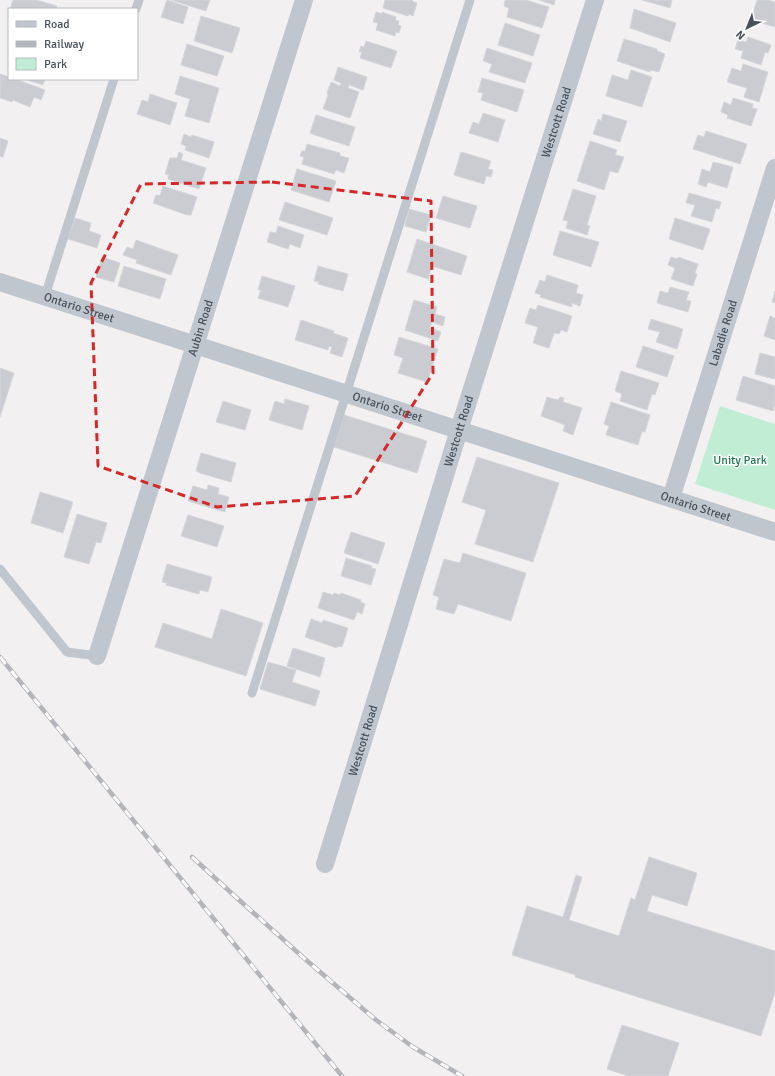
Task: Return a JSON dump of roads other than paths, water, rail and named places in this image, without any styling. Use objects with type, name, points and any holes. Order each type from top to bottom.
[{"type":"street","name":"Aubin Road","points":[[97,656],[304,0]]},
{"type":"street","name":"Westcott Road","points":[[325,864],[459,430],[595,0]]},
{"type":"street","name":"Labadie Road","points":[[671,498],[775,168]]},
{"type":"street","name":"Ontario Street","points":[[0,282],[775,532]]},
{"type":"lane","points":[[252,693],[470,0]]},
{"type":"lane","points":[[46,296],[114,80]]},
{"type":"lane","points":[[0,569],[67,652],[97,656]]},
{"type":"railway","points":[[0,657],[342,1076]]},
{"type":"railway","points":[[192,857],[305,959],[376,1020],[413,1047],[462,1076]]},
{"type":"park label","name":"Unity Park","points":[[740,460]]}]
